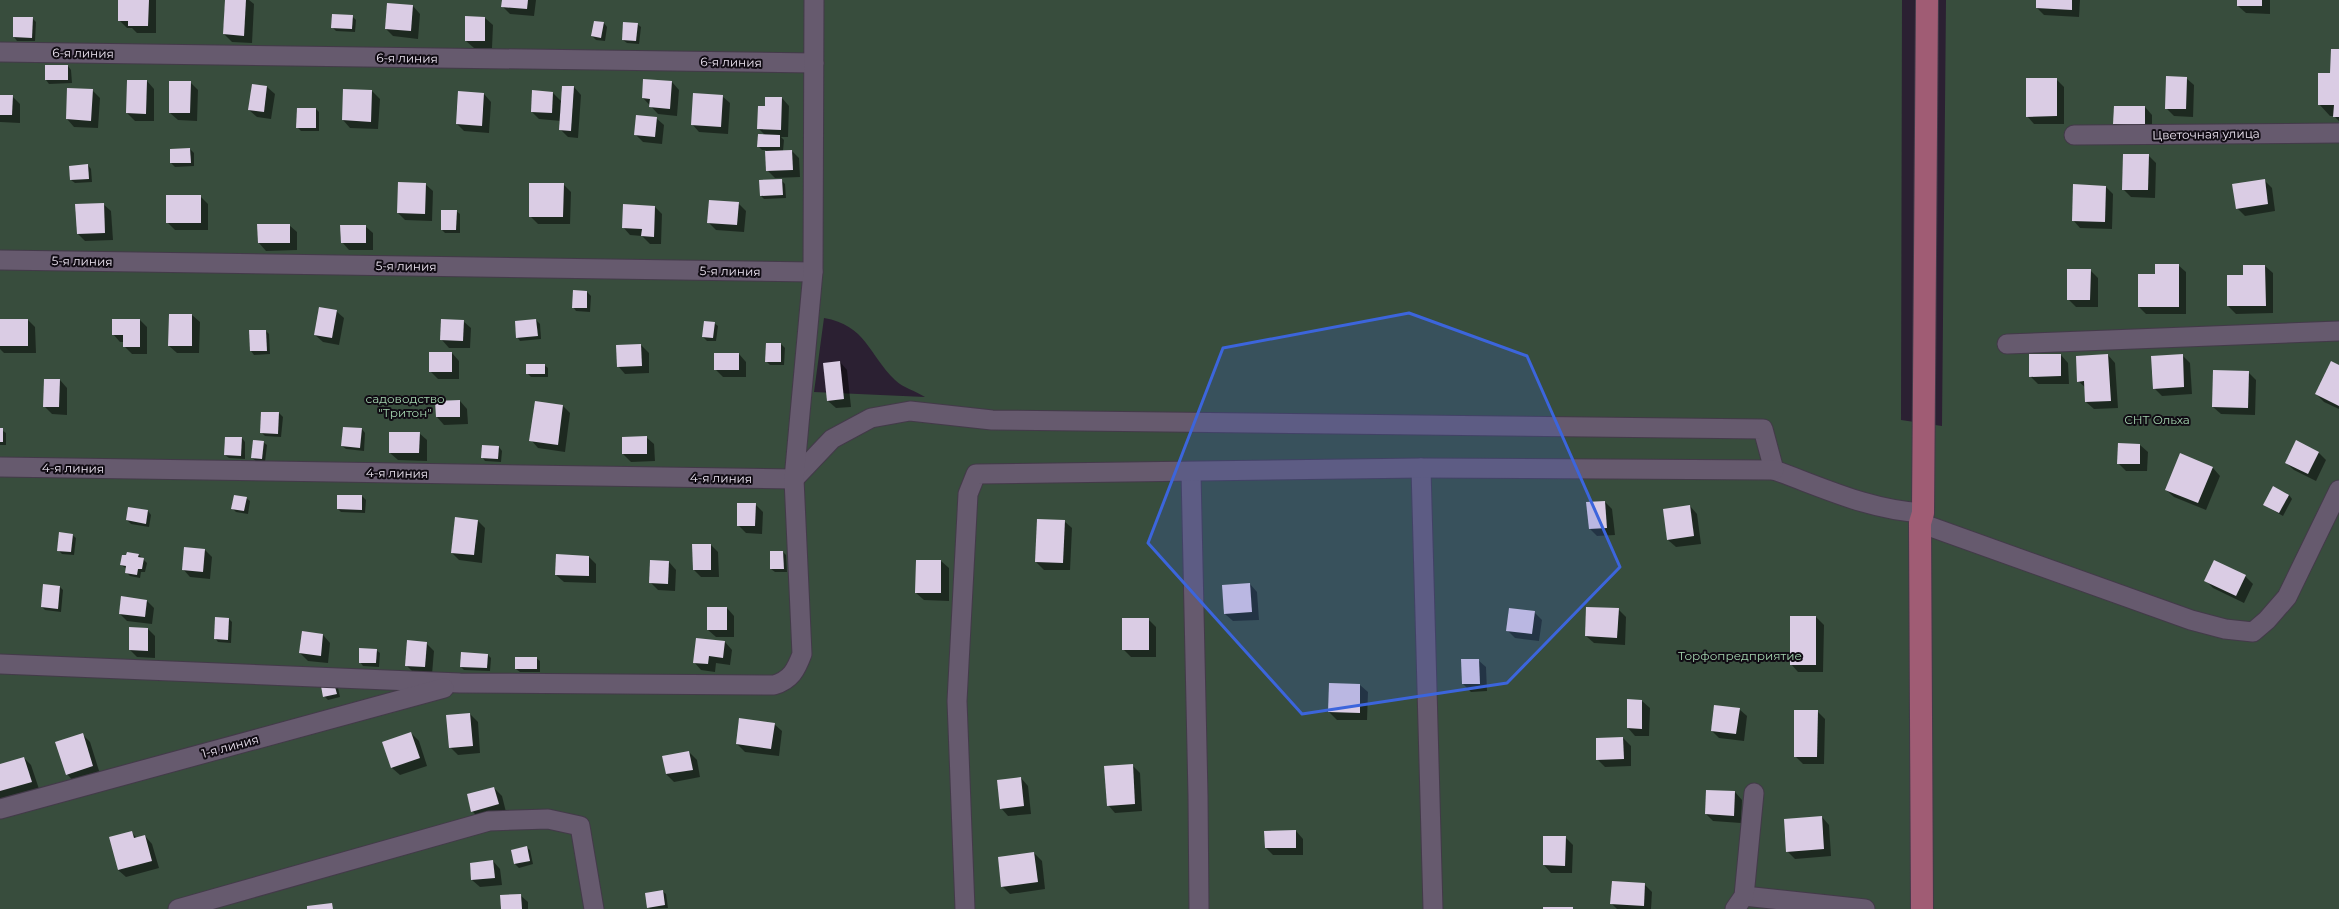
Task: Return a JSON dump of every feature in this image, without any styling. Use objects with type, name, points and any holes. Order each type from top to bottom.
[{"type":"main road","points":[[1922,909],[1921,518],[1927,0]]},
{"type":"street","points":[[0,664],[460,683],[774,685],[783,682],[792,676],[802,654],[794,479],[813,272],[814,0]]},
{"type":"street","name":"6-я линия","points":[[0,52],[814,64]]},
{"type":"street","name":"Цветочная улица","points":[[2074,135],[2339,133]]},
{"type":"street","name":"5-я линия","points":[[0,260],[813,272]]},
{"type":"street","points":[[2007,344],[2339,331]]},
{"type":"street","points":[[794,479],[832,439],[871,418],[910,410],[992,420],[1763,429],[1774,470]]},
{"type":"street","name":"4-я линия","points":[[0,467],[794,479]]},
{"type":"street","points":[[965,909],[957,701],[968,494],[976,474],[1421,468],[1774,470],[1857,501],[1921,518],[2191,620],[2225,629],[2253,632],[2268,620],[2287,597],[2339,490]]},
{"type":"street","points":[[1421,468],[1433,909]]},
{"type":"street","points":[[1191,472],[1199,909]]},
{"type":"street","name":"1-я линия","points":[[0,809],[460,683]]},
{"type":"street","points":[[1754,793],[1740,902],[1865,909]]},
{"type":"street","points":[[178,909],[489,821],[548,819],[580,826],[594,909]]},
{"type":"highlighted area","points":[[1409,313],[1527,356],[1620,567],[1507,683],[1302,714],[1148,543],[1223,348]]},
{"type":"green space","points":[[0,0],[1902,0],[1901,420],[1942,426],[1946,0],[2339,0],[2339,909],[0,909]],"holes":[[[824,318],[849,327],[866,342],[895,380],[925,397],[814,392]]]},
{"type":"building","points":[[118,0],[149,0],[148,26],[128,26],[128,21],[118,21]]},
{"type":"building","points":[[225,0],[246,0],[244,36],[223,34]]},
{"type":"building","points":[[502,0],[528,0],[527,9],[501,7]]},
{"type":"building","points":[[2036,0],[2072,0],[2072,10],[2036,8]]},
{"type":"building","points":[[2237,0],[2262,0],[2262,6],[2237,6]]},
{"type":"building","points":[[387,3],[413,5],[411,31],[385,29]]},
{"type":"building","points":[[332,14],[353,15],[352,29],[331,28]]},
{"type":"building","points":[[465,16],[485,17],[485,41],[465,41]]},
{"type":"building","points":[[13,17],[33,17],[32,38],[13,37]]},
{"type":"building","points":[[594,21],[604,22],[601,38],[591,36]]},
{"type":"building","points":[[623,22],[638,23],[636,41],[622,40]]},
{"type":"building","points":[[2331,49],[2339,49],[2339,117],[2333,117],[2334,105],[2318,105],[2318,73],[2330,73]]},
{"type":"building","points":[[45,65],[68,65],[68,80],[45,80]]},
{"type":"building","points":[[2166,76],[2187,77],[2186,109],[2165,109]]},
{"type":"building","points":[[2026,78],[2057,78],[2057,116],[2026,117]]},
{"type":"building","points":[[643,79],[672,81],[670,109],[649,107],[650,99],[642,98]]},
{"type":"building","points":[[127,80],[147,80],[146,114],[126,113]]},
{"type":"building","points":[[169,81],[191,81],[190,113],[169,113]]},
{"type":"building","points":[[252,84],[267,86],[264,112],[248,110]]},
{"type":"building","points":[[562,86],[574,86],[571,131],[559,130]]},
{"type":"building","points":[[67,88],[93,89],[91,121],[66,119]]},
{"type":"building","points":[[343,89],[372,90],[371,122],[342,120]]},
{"type":"building","points":[[532,90],[553,92],[552,113],[531,112]]},
{"type":"building","points":[[458,91],[484,93],[482,126],[456,124]]},
{"type":"building","points":[[693,93],[723,95],[721,127],[691,125]]},
{"type":"building","points":[[0,95],[13,95],[12,115],[0,115]]},
{"type":"building","points":[[765,97],[782,97],[781,130],[757,129],[758,106],[765,106]]},
{"type":"building","points":[[2114,106],[2145,106],[2145,125],[2113,124]]},
{"type":"building","points":[[297,108],[316,108],[316,128],[296,128]]},
{"type":"building","points":[[636,115],[657,117],[655,137],[634,135]]},
{"type":"building","points":[[758,134],[780,135],[780,147],[757,147]]},
{"type":"building","points":[[190,148],[191,163],[170,163],[170,149]]},
{"type":"building","points":[[792,150],[793,170],[766,171],[765,151]]},
{"type":"building","points":[[2123,154],[2149,154],[2148,190],[2122,190]]},
{"type":"building","points":[[88,164],[89,179],[70,180],[69,166]]},
{"type":"building","points":[[782,179],[783,195],[760,196],[759,180]]},
{"type":"building","points":[[2265,179],[2268,204],[2236,209],[2232,184]]},
{"type":"building","points":[[398,182],[426,183],[425,214],[397,213]]},
{"type":"building","points":[[529,183],[564,183],[563,217],[529,217]]},
{"type":"building","points":[[2073,184],[2106,186],[2105,222],[2072,221]]},
{"type":"building","points":[[166,195],[201,195],[201,223],[166,223]]},
{"type":"building","points":[[709,200],[739,202],[737,225],[707,223]]},
{"type":"building","points":[[104,203],[105,233],[77,234],[75,204]]},
{"type":"building","points":[[623,204],[655,206],[654,237],[641,236],[642,229],[622,228]]},
{"type":"building","points":[[441,210],[457,210],[456,230],[441,230]]},
{"type":"building","points":[[257,224],[290,224],[290,243],[258,243]]},
{"type":"building","points":[[340,225],[366,225],[366,243],[341,243]]},
{"type":"building","points":[[2155,264],[2179,264],[2179,307],[2138,307],[2138,274],[2155,274]]},
{"type":"building","points":[[2243,265],[2265,265],[2266,306],[2227,306],[2227,275],[2243,275]]},
{"type":"building","points":[[2067,269],[2091,269],[2090,300],[2067,300]]},
{"type":"building","points":[[573,290],[587,291],[587,308],[572,308]]},
{"type":"building","points":[[319,307],[337,310],[332,338],[314,335]]},
{"type":"building","points":[[169,314],[192,314],[192,346],[168,346]]},
{"type":"building","points":[[0,319],[28,319],[28,346],[0,346]]},
{"type":"building","points":[[112,319],[140,319],[140,347],[123,347],[123,335],[112,335]]},
{"type":"building","points":[[441,319],[464,320],[463,341],[440,340]]},
{"type":"building","points":[[536,319],[538,336],[516,338],[515,321]]},
{"type":"building","points":[[704,321],[715,322],[713,338],[702,337]]},
{"type":"building","points":[[249,330],[266,330],[267,351],[250,351]]},
{"type":"building","points":[[766,343],[781,343],[781,362],[765,362]]},
{"type":"building","points":[[641,344],[642,366],[617,367],[616,345]]},
{"type":"building","points":[[429,352],[452,352],[452,372],[429,372]]},
{"type":"building","points":[[714,353],[739,353],[739,370],[714,370]]},
{"type":"building","points":[[2029,354],[2061,354],[2061,376],[2029,377]]},
{"type":"building","points":[[2108,354],[2111,401],[2085,402],[2084,381],[2077,382],[2076,356]]},
{"type":"building","points":[[2183,354],[2184,387],[2153,389],[2151,356]]},
{"type":"building","points":[[840,361],[844,399],[827,401],[823,363]]},
{"type":"building","points":[[2331,361],[2339,365],[2339,406],[2315,394]]},
{"type":"building","points":[[526,364],[545,364],[545,374],[526,374]]},
{"type":"building","points":[[2213,370],[2249,371],[2248,408],[2212,407]]},
{"type":"building","points":[[44,379],[60,379],[59,407],[43,407]]},
{"type":"building","points":[[460,400],[460,417],[436,417],[435,401]]},
{"type":"building","points":[[535,401],[563,405],[558,445],[529,441]]},
{"type":"building","points":[[261,412],[279,412],[278,434],[260,433]]},
{"type":"building","points":[[343,427],[362,428],[360,448],[341,446]]},
{"type":"building","points":[[0,428],[3,428],[3,442],[0,442]]},
{"type":"building","points":[[389,432],[420,432],[419,453],[389,453]]},
{"type":"building","points":[[647,436],[647,454],[622,454],[622,437]]},
{"type":"building","points":[[225,437],[242,437],[241,456],[224,455]]},
{"type":"building","points":[[253,440],[264,441],[262,459],[251,458]]},
{"type":"building","points":[[2296,440],[2319,452],[2308,474],[2285,463]]},
{"type":"building","points":[[2118,443],[2140,444],[2140,464],[2117,464]]},
{"type":"building","points":[[482,445],[499,446],[498,459],[481,458]]},
{"type":"building","points":[[2180,453],[2213,467],[2198,503],[2165,490]]},
{"type":"building","points":[[2273,486],[2289,495],[2279,513],[2263,505]]},
{"type":"building","points":[[234,495],[247,497],[244,511],[231,509]]},
{"type":"building","points":[[337,495],[362,495],[362,510],[337,509]]},
{"type":"building","points":[[1605,501],[1607,528],[1589,529],[1586,502]]},
{"type":"building","points":[[737,503],[756,503],[755,526],[737,526]]},
{"type":"building","points":[[1690,505],[1694,536],[1667,540],[1663,509]]},
{"type":"building","points":[[128,507],[148,510],[146,524],[126,520]]},
{"type":"building","points":[[455,517],[478,520],[474,555],[451,553]]},
{"type":"building","points":[[1037,519],[1065,520],[1063,563],[1035,562]]},
{"type":"building","points":[[59,532],[73,534],[71,552],[57,551]]},
{"type":"building","points":[[692,544],[711,544],[711,570],[693,570]]},
{"type":"building","points":[[184,547],[205,549],[203,572],[182,570]]},
{"type":"building","points":[[770,551],[783,551],[784,569],[770,569]]},
{"type":"building","points":[[127,552],[139,554],[138,557],[144,558],[142,569],[138,569],[137,575],[125,573],[126,566],[120,565],[122,555],[126,555]]},
{"type":"building","points":[[556,554],[589,556],[589,576],[555,575]]},
{"type":"building","points":[[650,560],[669,561],[668,584],[649,583]]},
{"type":"building","points":[[916,560],[941,560],[941,593],[915,593]]},
{"type":"building","points":[[2214,560],[2246,575],[2236,596],[2204,581]]},
{"type":"building","points":[[1250,583],[1252,612],[1224,614],[1222,585]]},
{"type":"building","points":[[43,584],[60,586],[58,609],[41,607]]},
{"type":"building","points":[[121,596],[147,600],[145,617],[119,614]]},
{"type":"building","points":[[707,607],[727,607],[727,630],[707,630]]},
{"type":"building","points":[[1586,607],[1619,608],[1617,638],[1585,636]]},
{"type":"building","points":[[1509,608],[1535,611],[1532,634],[1506,631]]},
{"type":"building","points":[[1790,616],[1816,616],[1816,665],[1790,665]]},
{"type":"building","points":[[215,617],[229,618],[228,640],[214,639]]},
{"type":"building","points":[[1122,618],[1149,618],[1149,650],[1122,650]]},
{"type":"building","points":[[129,627],[148,628],[148,651],[129,650]]},
{"type":"building","points":[[302,631],[323,634],[321,656],[299,653]]},
{"type":"building","points":[[696,638],[725,641],[723,658],[709,656],[708,664],[693,663]]},
{"type":"building","points":[[407,640],[427,642],[425,667],[405,666]]},
{"type":"building","points":[[359,648],[377,649],[376,663],[359,663]]},
{"type":"building","points":[[461,652],[488,654],[487,668],[460,667]]},
{"type":"building","points":[[515,657],[537,657],[537,669],[515,669]]},
{"type":"building","points":[[1461,659],[1479,659],[1480,684],[1462,684]]},
{"type":"building","points":[[334,683],[337,694],[323,697],[321,686]]},
{"type":"building","points":[[1329,683],[1360,684],[1360,713],[1328,712]]},
{"type":"building","points":[[1627,699],[1642,700],[1642,729],[1627,728]]},
{"type":"building","points":[[1714,705],[1740,708],[1736,734],[1711,731]]},
{"type":"building","points":[[1794,710],[1818,710],[1817,757],[1794,757]]},
{"type":"building","points":[[470,713],[473,746],[449,748],[446,715]]},
{"type":"building","points":[[739,718],[775,723],[771,749],[736,744]]},
{"type":"building","points":[[411,732],[420,758],[391,768],[382,742]]},
{"type":"building","points":[[83,733],[93,766],[66,775],[55,742]]},
{"type":"building","points":[[1623,737],[1624,759],[1596,760],[1596,738]]},
{"type":"building","points":[[689,751],[693,770],[666,774],[662,756]]},
{"type":"building","points":[[24,757],[32,782],[0,791],[0,764]]},
{"type":"building","points":[[1133,764],[1135,804],[1107,806],[1104,766]]},
{"type":"building","points":[[1021,777],[1024,806],[1000,809],[997,780]]},
{"type":"building","points":[[494,787],[499,804],[471,812],[467,794]]},
{"type":"building","points":[[1706,790],[1735,791],[1734,816],[1705,814]]},
{"type":"building","points":[[1822,816],[1824,849],[1786,852],[1784,819]]},
{"type":"building","points":[[1296,830],[1296,848],[1265,848],[1264,831]]},
{"type":"building","points":[[132,831],[134,838],[145,835],[152,861],[118,870],[109,837]]},
{"type":"building","points":[[1543,836],[1566,836],[1565,866],[1543,865]]},
{"type":"building","points":[[527,846],[530,861],[514,864],[511,850]]},
{"type":"building","points":[[1034,852],[1038,882],[1001,887],[998,857]]},
{"type":"building","points":[[493,860],[495,878],[471,880],[470,863]]},
{"type":"building","points":[[1612,881],[1645,883],[1644,906],[1610,904]]},
{"type":"building","points":[[663,890],[665,905],[647,908],[645,893]]},
{"type":"building","points":[[521,894],[522,909],[501,909],[500,895]]},
{"type":"building","points":[[332,903],[333,909],[307,909],[307,906]]},
{"type":"building","points":[[1543,907],[1573,907],[1573,909],[1543,909]]},
{"type":"park label","name":"садоводство \"Тритон\"","points":[[405,405]]},
{"type":"park label","name":"СНТ Ольха","points":[[2157,419]]},
{"type":"park label","name":"Торфопредприятие","points":[[1740,655]]}]
